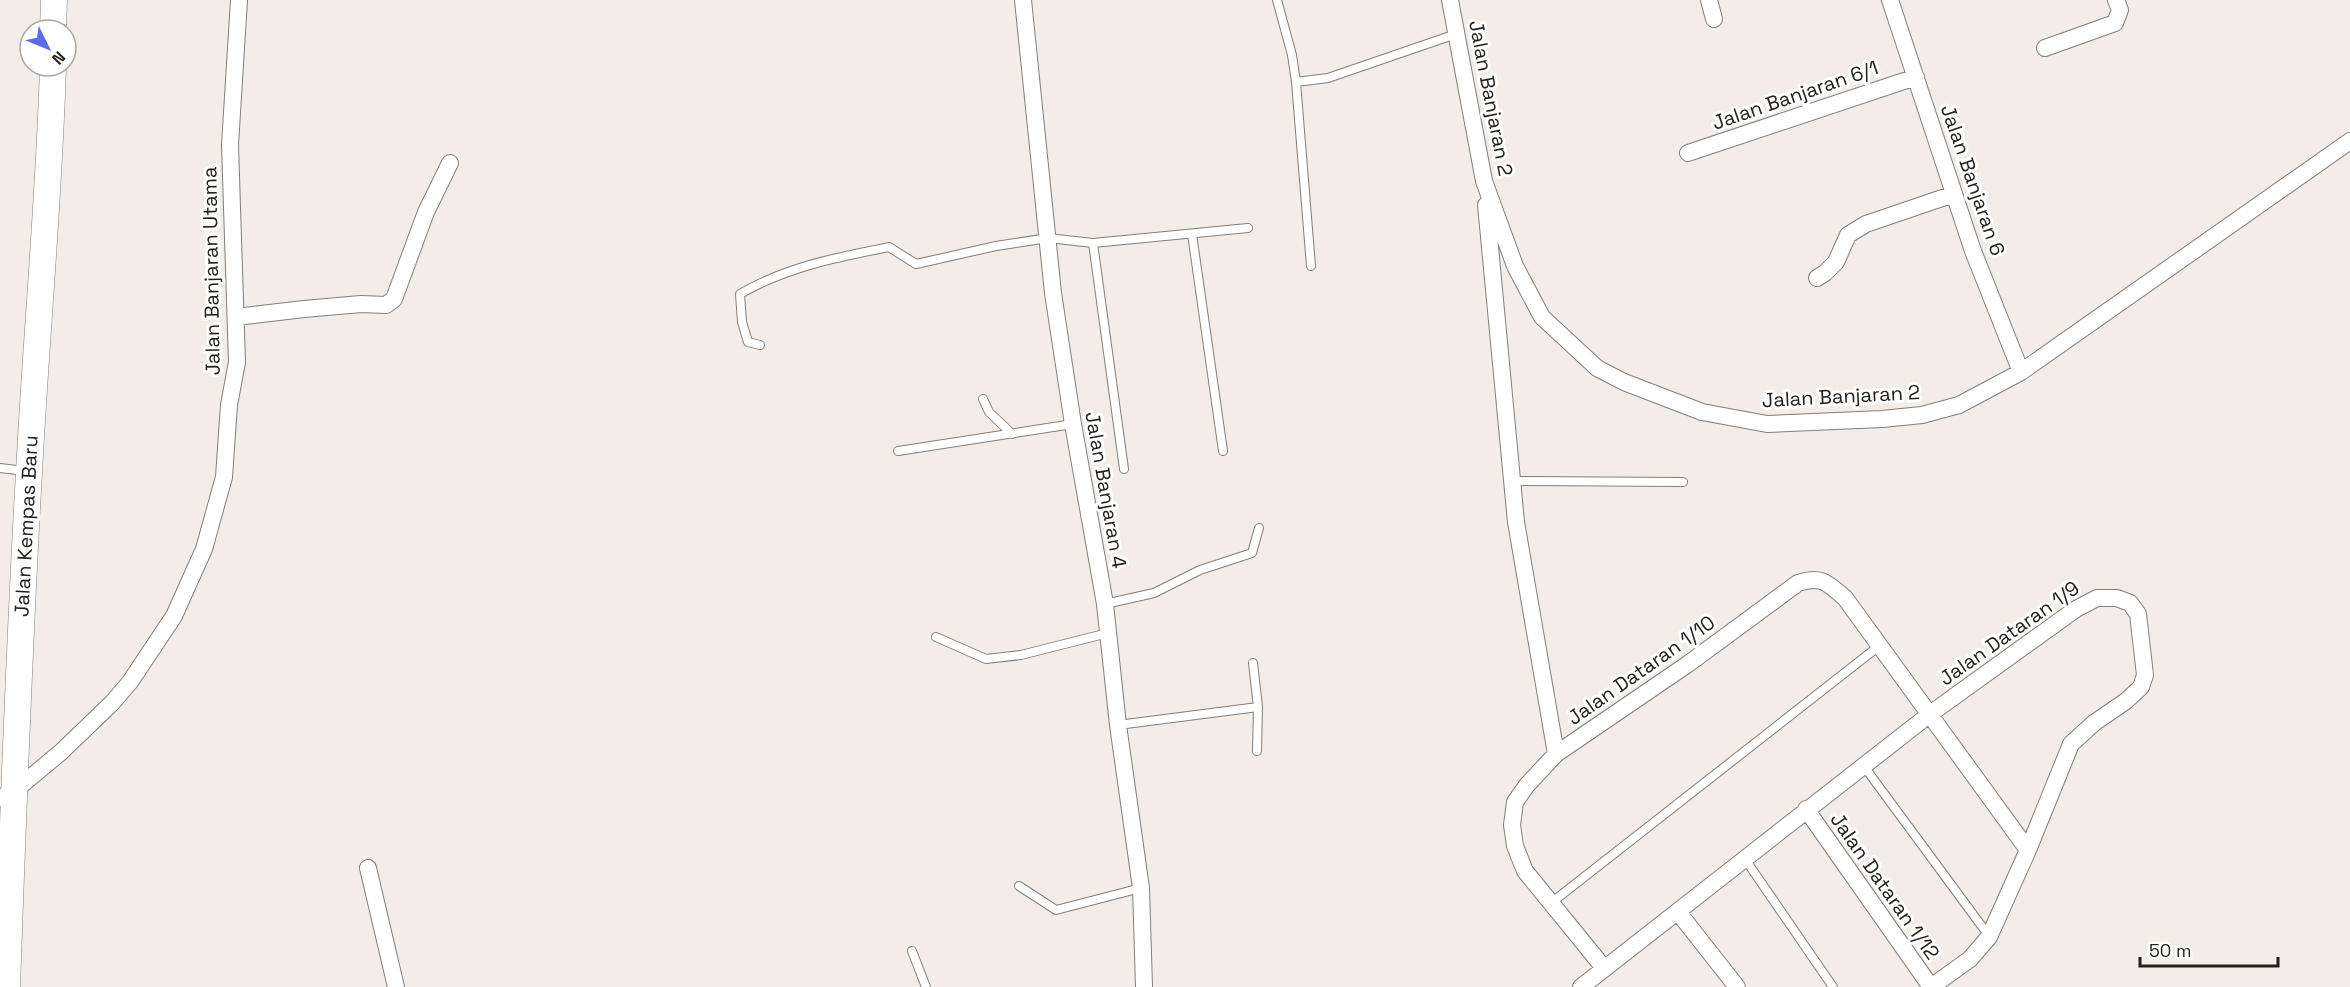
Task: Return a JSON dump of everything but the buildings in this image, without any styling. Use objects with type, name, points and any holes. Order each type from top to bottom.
[{"type":"main road","points":[[54,0],[54,18]]},
{"type":"main road","name":"Jalan Kempas Baru","points":[[8,987],[6,795],[29,472],[53,78]]},
{"type":"street","name":"Jalan Banjaran Utama","points":[[6,795],[62,752],[130,682],[174,616],[204,549],[224,477],[230,405],[237,362],[230,145],[239,0]]},
{"type":"street","name":"Jalan Banjaran 4","points":[[1023,0],[1053,293],[1073,424],[1105,604],[1118,725],[1141,888],[1144,987]]},
{"type":"street","name":"Jalan Banjaran 2","points":[[1450,0],[1484,181],[1515,266],[1542,317],[1597,368],[1624,382],[1702,412],[1767,424],[1882,419],[1922,415],[1959,405],[2022,372],[2350,141]]},
{"type":"street","points":[[1709,0],[1714,19]]},
{"type":"street","name":"Jalan Banjaran 6","points":[[1890,0],[1973,251],[2022,372]]},
{"type":"street","points":[[2045,48],[2115,22],[2120,10],[2116,0]]},
{"type":"street","name":"Jalan Banjaran 6/1","points":[[1688,153],[1916,77]]},
{"type":"street","points":[[236,317],[361,304],[386,305],[394,299],[426,212],[450,163]]},
{"type":"street","points":[[1484,181],[1516,522],[1556,754]]},
{"type":"street","points":[[1817,278],[1826,273],[1836,262],[1848,235],[1857,229],[1954,194]]},
{"type":"street","name":"Jalan Dataran 1/10","points":[[1604,968],[1525,871],[1515,846],[1512,825],[1515,802],[1527,785],[1556,754],[1688,664],[1798,583],[1812,578],[1827,583],[1845,598],[2028,850]]},
{"type":"street","name":"Jalan Dataran 1/9","points":[[1581,987],[1863,765],[2076,609],[2097,598],[2117,598],[2130,603],[2138,614],[2145,675],[2141,687],[2071,744],[2028,850],[1989,937],[1970,959],[1931,987]]},
{"type":"street","name":"Jalan Dataran 1/12","points":[[1806,809],[1931,987]]},
{"type":"street","points":[[368,868],[396,987]]},
{"type":"street","points":[[1678,912],[1737,987]]},
{"type":"lane","points":[[1277,0],[1292,55],[1296,82],[1311,266]]},
{"type":"lane","points":[[1296,82],[1328,78],[1456,34]]},
{"type":"lane","points":[[760,345],[748,342],[741,322],[740,294],[766,279],[834,258],[889,247],[916,264],[996,246],[1048,238],[1094,243],[1248,228]]},
{"type":"lane","points":[[1191,234],[1223,451]]},
{"type":"lane","points":[[1094,243],[1124,469]]},
{"type":"lane","points":[[983,399],[989,412],[1012,434]]},
{"type":"lane","points":[[897,451],[1073,424]]},
{"type":"lane","points":[[0,468],[29,472]]},
{"type":"lane","points":[[1513,481],[1683,482]]},
{"type":"lane","points":[[1105,604],[1154,593],[1200,570],[1252,553],[1259,528]]},
{"type":"lane","points":[[936,637],[986,659],[1021,656],[1109,633]]},
{"type":"lane","points":[[1551,903],[1879,646]]},
{"type":"lane","points":[[1253,663],[1258,707],[1257,751]]},
{"type":"lane","points":[[1118,725],[1258,707]]},
{"type":"lane","points":[[1863,765],[1989,937]]},
{"type":"lane","points":[[1745,859],[1833,987]]},
{"type":"lane","points":[[1019,886],[1056,910],[1141,888]]},
{"type":"lane","points":[[912,951],[926,987]]}]
